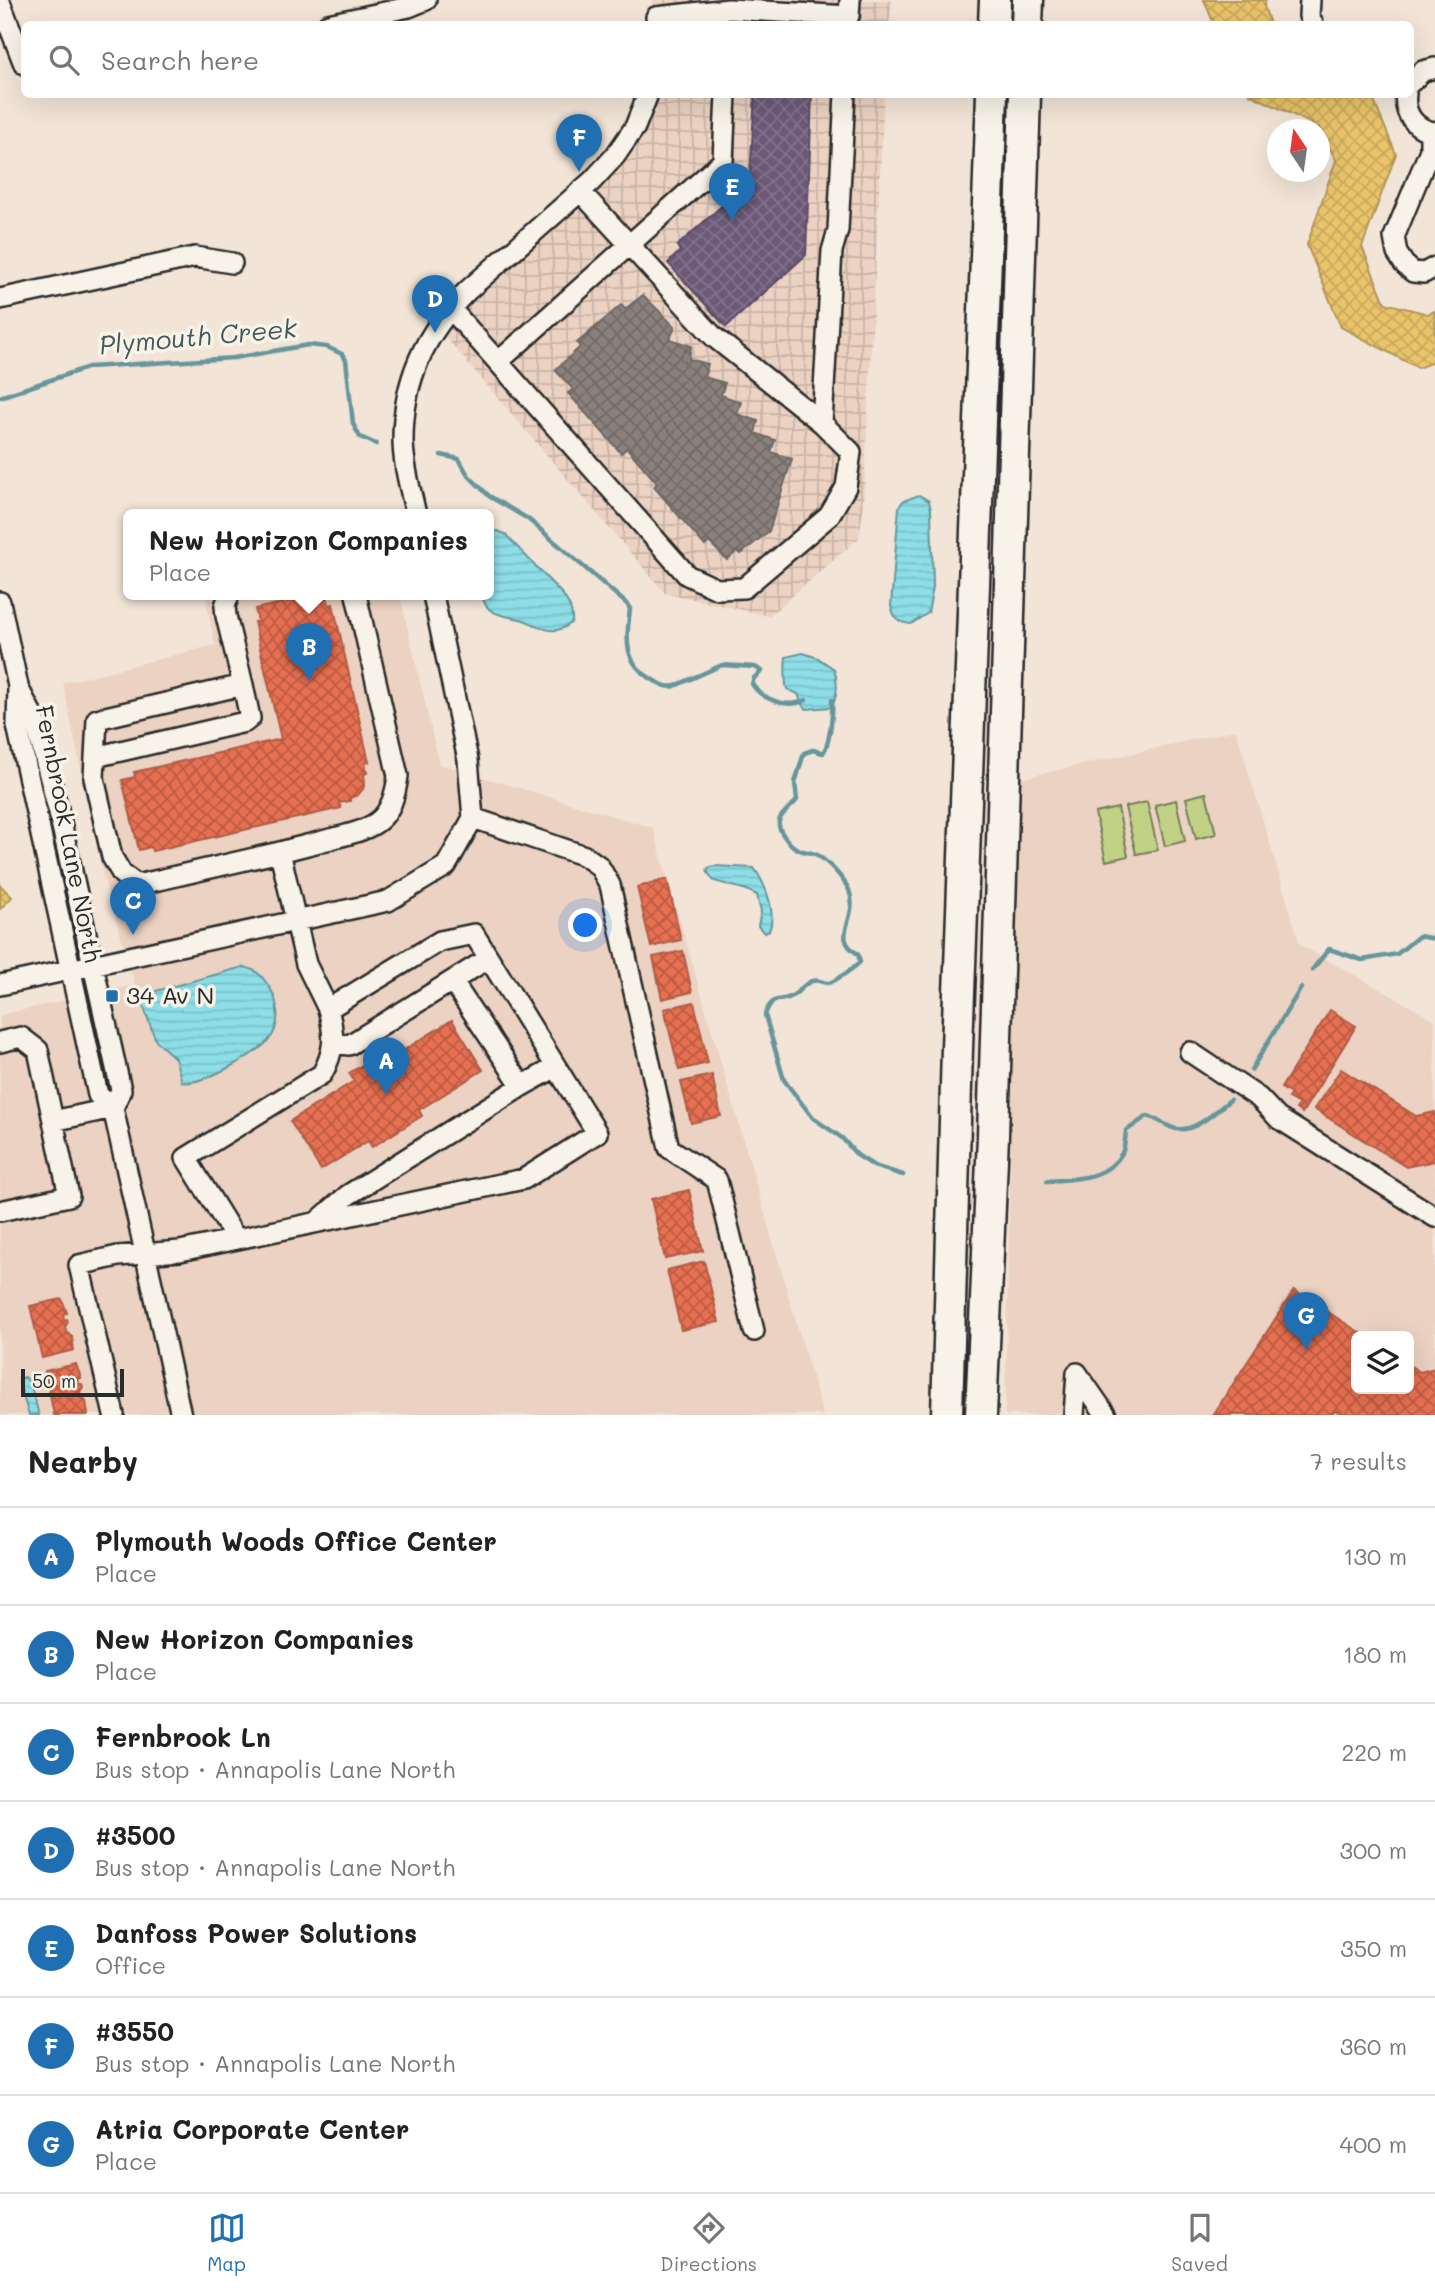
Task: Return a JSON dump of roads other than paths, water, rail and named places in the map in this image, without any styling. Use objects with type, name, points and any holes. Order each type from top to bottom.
[{"type":"highway","points":[[995,0],[995,21]]},
{"type":"highway","points":[[1027,21],[1028,0]]},
{"type":"highway","points":[[947,1415],[957,1048],[992,98]]},
{"type":"highway","points":[[982,1412],[994,1122],[1025,98]]},
{"type":"street","points":[[342,21],[426,0]]},
{"type":"street","points":[[1310,0],[1309,16],[1312,21]]},
{"type":"street","points":[[0,2],[21,56]]},
{"type":"street","points":[[655,14],[729,17],[849,14]]},
{"type":"street","points":[[1414,80],[1423,72],[1435,68]]},
{"type":"street","points":[[415,509],[403,442],[405,407],[417,360],[426,342],[450,308],[615,156],[635,127],[646,98]]},
{"type":"street","points":[[498,362],[723,161],[726,98]]},
{"type":"street","points":[[822,423],[832,251],[838,230],[845,98]]},
{"type":"street","points":[[1408,98],[1406,110],[1412,120],[1420,128],[1433,132],[1431,164],[1394,237],[1397,253],[1413,272],[1424,273],[1435,267]]},
{"type":"street","points":[[450,308],[687,575],[717,589],[744,588],[830,516],[846,487],[851,452],[822,423],[714,337],[580,191]]},
{"type":"street","points":[[0,299],[195,257],[232,263]]},
{"type":"street","points":[[95,757],[245,722],[250,718],[226,616],[227,600]]},
{"type":"street","points":[[243,685],[97,719],[94,778],[112,856],[122,874],[137,885],[363,831],[378,823],[390,810],[396,795],[398,776],[357,600]]},
{"type":"street","points":[[0,985],[388,901],[446,866],[473,818],[468,760],[434,600]]},
{"type":"street","name":"Fernbrook Lane North","points":[[0,602],[18,686],[17,725],[69,970],[98,1095],[113,1108]]},
{"type":"street","name":"Fernbrook Lane North","points":[[18,686],[35,720],[121,1090],[113,1108],[181,1415]]},
{"type":"street","points":[[473,818],[585,856],[599,866],[610,885],[669,1148],[717,1181],[754,1331]]},
{"type":"street","points":[[236,1239],[186,1158],[322,1074],[331,1059],[333,1043],[333,1028],[328,1010],[306,964],[281,852]]},
{"type":"street","points":[[114,1415],[79,1265],[118,1256],[180,1251],[524,1179],[597,1133],[474,934],[440,941],[328,1010]]},
{"type":"street","points":[[333,1043],[349,1045],[489,958]]},
{"type":"street","points":[[452,981],[522,1086]]},
{"type":"street","points":[[0,1042],[21,1037],[38,1050],[69,1196],[0,1211]]},
{"type":"street","points":[[1190,1052],[1259,1098],[1278,1118],[1433,1212]]},
{"type":"street","points":[[317,1222],[348,1195],[556,1067]]},
{"type":"street","points":[[53,1121],[113,1108]]},
{"type":"street","points":[[1074,1415],[1077,1373],[1106,1415]]},
{"type":"water","points":[[919,495],[929,501],[931,510],[933,587],[928,613],[911,624],[897,619],[891,606],[899,507],[903,501]]},
{"type":"water","points":[[494,531],[498,531],[505,534],[563,595],[572,614],[572,622],[558,630],[546,629],[491,611],[484,602],[494,600]]},
{"type":"water","points":[[803,653],[818,658],[834,669],[837,689],[831,707],[807,709],[798,694],[787,689],[786,657]]},
{"type":"water","points":[[714,866],[754,868],[769,898],[772,916],[769,931],[764,933],[758,926],[761,911],[757,895],[714,881],[707,871]]},
{"type":"water","points":[[243,967],[258,973],[275,998],[277,1021],[272,1035],[261,1047],[227,1068],[202,1079],[182,1082],[175,1058],[156,1041],[143,1005],[145,994]]},
{"type":"water","points":[[25,1377],[30,1383],[39,1415],[29,1415],[19,1383],[19,1379]]},
{"type":"waterway","name":"Plymouth Creek","points":[[0,397],[89,367],[234,358],[308,345],[327,347],[342,354],[346,360],[353,424],[360,437],[376,444]]},
{"type":"waterway","name":"Plymouth Creek","points":[[441,455],[459,459],[468,475],[489,496],[528,519],[627,604],[630,609],[629,651],[637,667],[645,674],[663,685],[672,687],[722,665],[755,667],[762,671],[752,684],[762,695],[791,704],[806,700]]},
{"type":"waterway","name":"Plymouth Creek","points":[[832,700],[828,743],[823,753],[813,750],[804,753],[795,783],[797,800],[782,815],[779,825],[782,834],[793,846],[818,855],[847,886],[851,910],[845,933],[846,940],[858,954],[860,962],[830,983],[812,981],[793,996],[774,1001],[765,1015],[784,1080],[813,1118],[842,1138],[857,1155],[874,1166],[903,1175]]},
{"type":"waterway","name":"Plymouth Creek","points":[[1312,970],[1329,949],[1362,960],[1397,954],[1419,936],[1435,939]]},
{"type":"waterway","name":"Plymouth Creek","points":[[1251,1070],[1301,988]]},
{"type":"waterway","name":"Plymouth Creek","points":[[1047,1181],[1089,1176],[1108,1168],[1122,1153],[1126,1131],[1147,1116],[1173,1128],[1184,1129],[1206,1119],[1230,1100]]},
{"type":"place","name":"#3550","points":[[579,172]]},
{"type":"place","name":"Danfoss Power Solutions","points":[[732,221]]},
{"type":"place","name":"#3500","points":[[435,333]]},
{"type":"place","name":"New Horizon Companies","points":[[309,681]]},
{"type":"place","name":"Fernbrook Ln","points":[[133,935]]},
{"type":"place","name":"34 Av N","points":[[112,996]]},
{"type":"place","name":"Plymouth Woods Office Center","points":[[386,1095]]},
{"type":"place","name":"Atria Corporate Center","points":[[1306,1350]]}]
